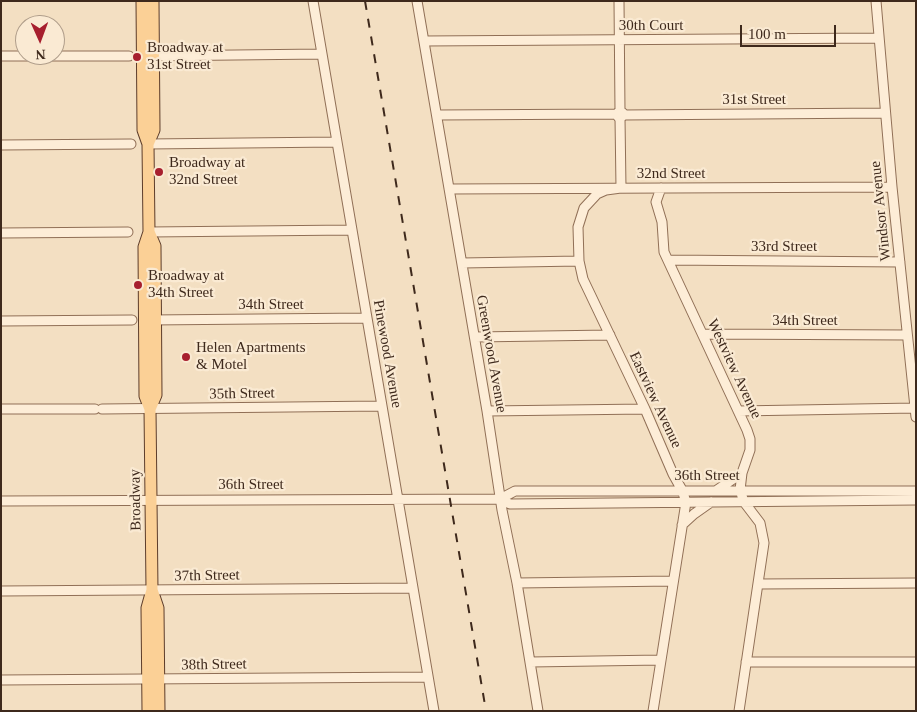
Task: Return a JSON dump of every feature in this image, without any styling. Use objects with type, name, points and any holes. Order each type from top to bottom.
[{"type":"main road","name":"Broadway","points":[[142,1],[148,56]]},
{"type":"main road","name":"Broadway","points":[[148,711],[153,679],[158,608],[152,590],[150,409],[145,396],[150,320],[144,247],[149,232],[148,144],[143,130],[152,1]]},
{"type":"main road","name":"Broadway","points":[[153,679],[159,711]]},
{"type":"street","name":"Pinewood Avenue","points":[[314,1],[434,711]]},
{"type":"street","name":"Greenwood Avenue","points":[[417,1],[475,337],[500,499],[538,711]]},
{"type":"street","points":[[619,1],[621,188]]},
{"type":"street","name":"Windsor Avenue","points":[[876,1],[892,187],[915,413]]},
{"type":"street","name":"30th Court","points":[[424,41],[878,38]]},
{"type":"street","points":[[148,56],[322,54]]},
{"type":"street","points":[[1,56],[129,56]]},
{"type":"street","name":"31st Street","points":[[437,115],[885,113]]},
{"type":"street","points":[[148,144],[337,142]]},
{"type":"street","points":[[1,145],[131,144]]},
{"type":"street","name":"32nd Street","points":[[449,189],[892,187]]},
{"type":"street","name":"Eastview Avenue","points":[[621,188],[606,190],[597,194],[584,208],[578,227],[579,261],[583,279],[645,409],[686,502],[653,711]]},
{"type":"street","name":"Westview Avenue","points":[[661,188],[656,202],[662,222],[663,247],[750,439],[748,459],[742,473],[740,490],[744,502],[758,519],[762,528],[764,543],[739,711]]},
{"type":"street","points":[[149,232],[352,230]]},
{"type":"street","points":[[1,233],[128,232]]},
{"type":"street","name":"33rd Street","points":[[668,260],[900,262]]},
{"type":"street","points":[[462,263],[579,261]]},
{"type":"street","name":"34th Street","points":[[150,320],[367,318]]},
{"type":"street","points":[[1,321],[132,320]]},
{"type":"street","name":"34th Street","points":[[703,334],[907,335]]},
{"type":"street","points":[[475,337],[610,335]]},
{"type":"street","name":"35th Street","points":[[1,409],[382,406]]},
{"type":"street","points":[[487,411],[645,409]]},
{"type":"street","points":[[738,411],[915,413]]},
{"type":"street","points":[[659,490],[668,484],[672,471]]},
{"type":"street","points":[[717,490],[742,473]]},
{"type":"street","name":"36th Street","points":[[500,499],[515,491],[916,491]]},
{"type":"street","name":"36th Street","points":[[1,501],[500,499],[510,504],[916,500]]},
{"type":"street","points":[[682,525],[711,502]]},
{"type":"street","points":[[758,519],[761,510],[769,502]]},
{"type":"street","points":[[516,583],[673,581]]},
{"type":"street","points":[[759,584],[916,583]]},
{"type":"street","name":"37th Street","points":[[1,591],[413,588]]},
{"type":"street","points":[[530,662],[661,660]]},
{"type":"street","points":[[746,662],[916,662]]},
{"type":"street","name":"38th Street","points":[[1,680],[428,676]]},
{"type":"railway","points":[[365,1],[486,711]]},
{"type":"place","name":"Broadway at 31st Street","points":[[137,57]]},
{"type":"place","name":"Broadway at 32nd Street","points":[[159,172]]},
{"type":"place","name":"Broadway at 34th Street","points":[[138,285]]},
{"type":"place","name":"Helen Apartments & Motel","points":[[186,357]]}]
